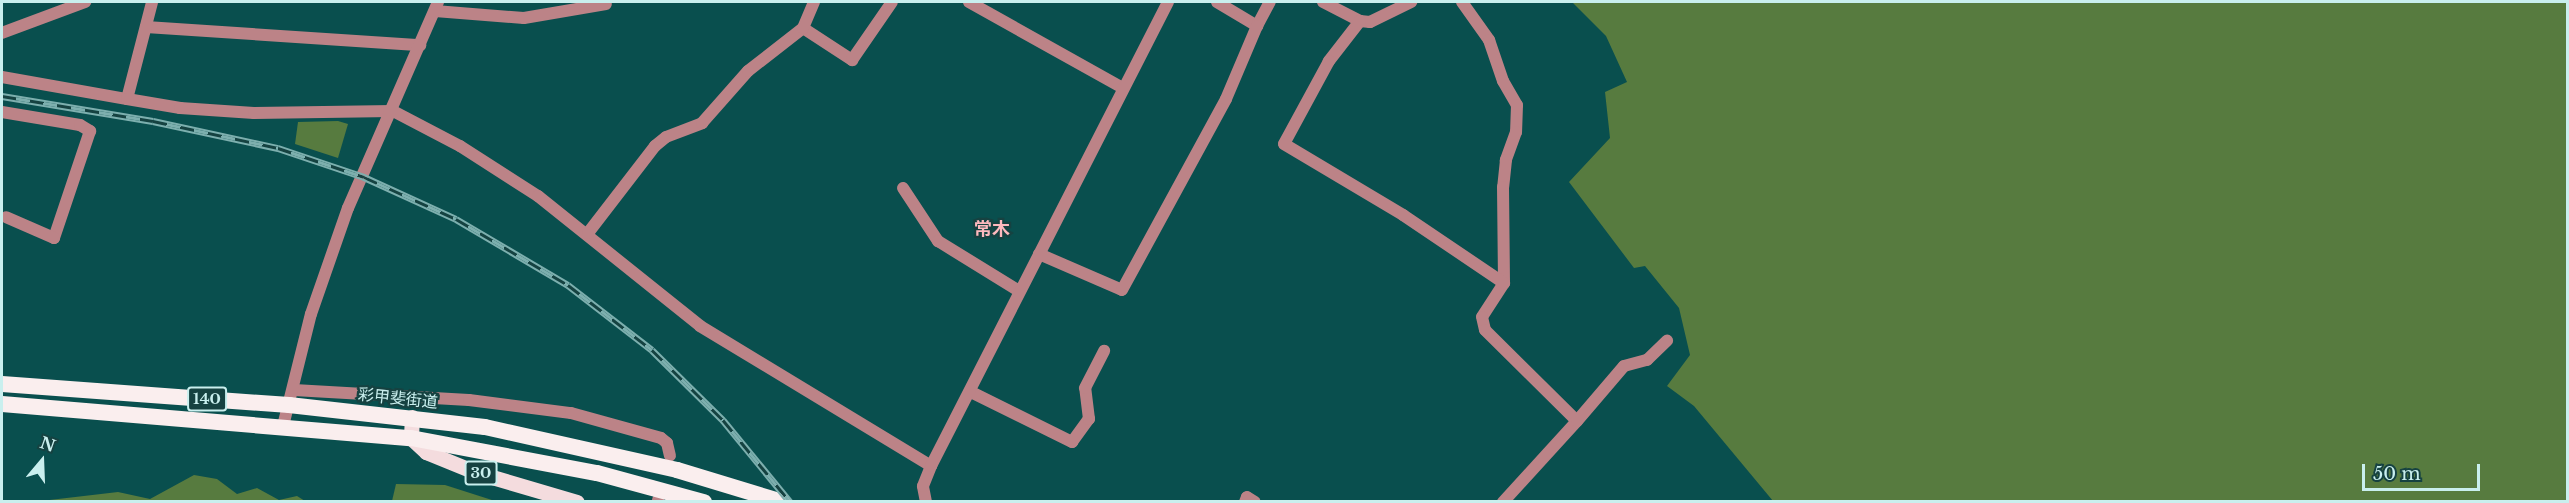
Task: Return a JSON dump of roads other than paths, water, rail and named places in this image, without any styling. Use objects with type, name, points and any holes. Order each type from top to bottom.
[{"type":"highway","name":"彩甲斐街道","points":[[2,384],[292,398],[569,443],[775,499]]},
{"type":"highway","name":"140","points":[[2,404],[411,438],[597,472],[704,501]]},
{"type":"main road","points":[[411,438],[412,417]]},
{"type":"main road","name":"30","points":[[411,438],[426,452],[447,462],[577,501]]},
{"type":"street","points":[[2,33],[85,2]]},
{"type":"street","points":[[127,99],[152,2]]},
{"type":"street","points":[[588,233],[656,146],[666,137],[702,123],[748,71],[803,28],[814,2]]},
{"type":"street","points":[[969,2],[1123,88]]},
{"type":"street","points":[[926,501],[923,486],[931,466],[971,392],[1019,291],[1168,2]]},
{"type":"street","points":[[1217,2],[1257,26]]},
{"type":"street","points":[[1039,254],[1122,290],[1226,99],[1269,2]]},
{"type":"street","points":[[1323,2],[1360,21],[1387,16],[1411,2]]},
{"type":"street","points":[[1462,2],[1489,39],[1503,81],[1517,105],[1516,132],[1506,160],[1503,187],[1504,283],[1482,317],[1485,330],[1576,421]]},
{"type":"street","points":[[803,28],[852,60],[886,3]]},
{"type":"street","points":[[283,426],[292,398],[311,314],[328,262],[348,208],[393,111],[436,6],[495,18],[555,8],[606,4]]},
{"type":"street","points":[[1360,21],[1329,61],[1284,144],[1403,215],[1504,283]]},
{"type":"street","points":[[146,27],[420,45]]},
{"type":"street","points":[[2,77],[180,108],[254,113],[393,111],[460,146],[588,233],[700,326],[931,466]]},
{"type":"street","points":[[2,112],[81,125],[90,131],[54,238],[45,237],[6,217]]},
{"type":"street","points":[[903,188],[938,241],[1019,291]]},
{"type":"street","points":[[1503,501],[1624,366],[1647,360],[1667,341]]},
{"type":"street","points":[[971,392],[1072,442],[1089,419],[1085,388],[1104,351]]},
{"type":"street","points":[[292,398],[469,400],[571,414],[661,438],[667,443],[670,456]]},
{"type":"street","points":[[1245,501],[1247,497],[1255,501]]},
{"type":"railway","points":[[2,96],[153,121],[278,148],[364,177],[456,219],[568,285],[652,350],[723,420],[790,502]]},
{"type":"district","name":"常木","points":[[992,229]]}]
